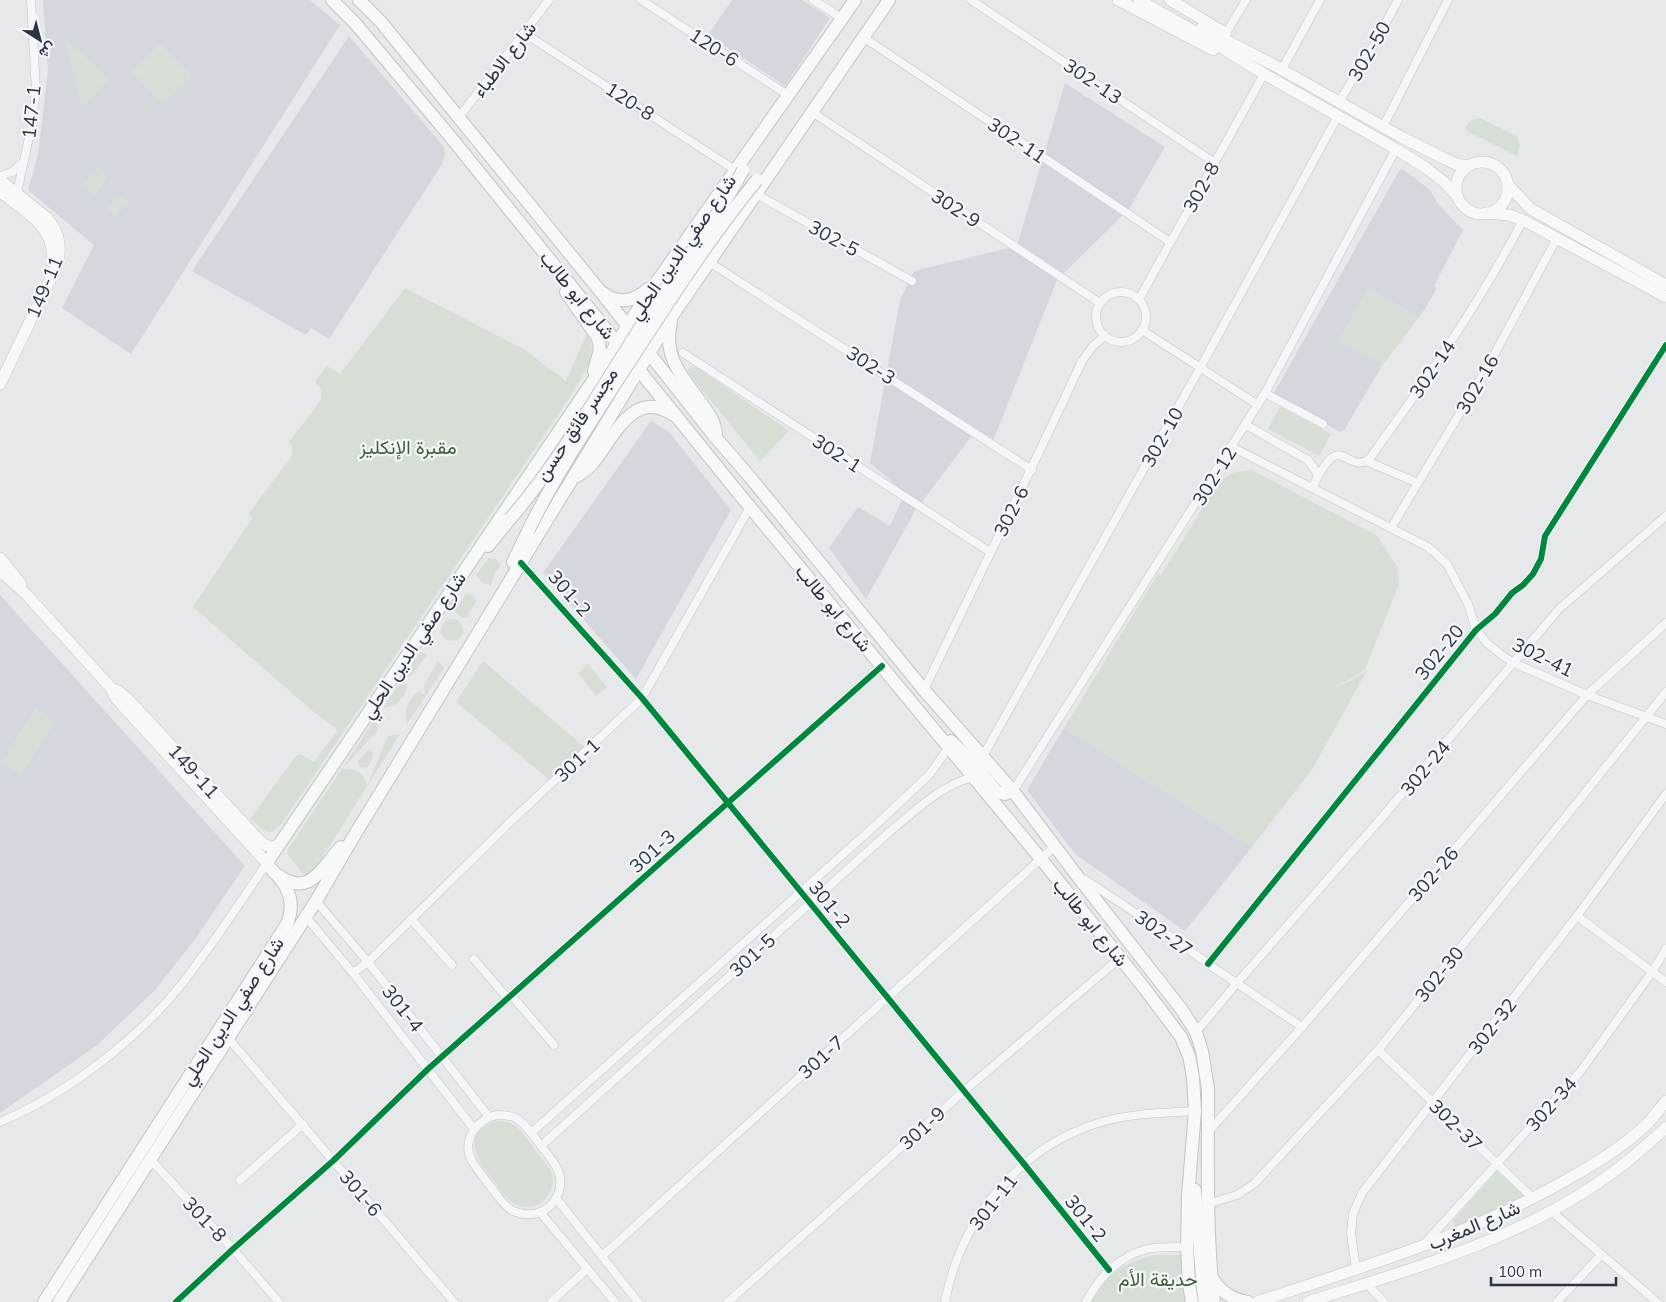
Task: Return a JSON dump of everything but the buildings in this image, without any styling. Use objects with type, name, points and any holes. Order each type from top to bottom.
[{"type":"main road","name":"شارع ابو طالب","points":[[332,0],[355,23],[411,90],[750,507],[949,747],[1120,958],[1180,1037],[1189,1056],[1193,1077],[1195,1111],[1190,1170],[1187,1246],[1192,1302]]},
{"type":"main road","name":"شارع ابو طالب","points":[[359,0],[382,22],[600,291],[716,438],[924,690],[1013,791],[1182,1010],[1196,1032],[1206,1071],[1208,1204],[1211,1278],[1214,1302]]},
{"type":"main road","points":[[788,95],[855,0]]},
{"type":"main road","name":"شارع صفي الدين الحلي","points":[[59,1302],[316,901],[638,369],[889,0]]},
{"type":"main road","points":[[411,90],[427,78]]},
{"type":"main road","name":"مجسر فائق حسن","points":[[449,591],[510,519],[571,435],[662,295],[720,211],[739,170],[769,121],[788,95]]},
{"type":"main road","name":"مجسر فائق حسن","points":[[489,614],[528,531],[579,440],[659,317],[728,217],[794,138]]},
{"type":"main road","name":"شارع صفي الدين الحلي","points":[[44,1302],[283,932],[291,915],[292,902],[287,890],[270,866],[279,844],[601,369],[660,276],[739,170]]},
{"type":"main road","points":[[558,271],[567,292],[600,344],[598,358],[589,385]]},
{"type":"main road","points":[[600,291],[612,298],[634,299],[646,291],[660,276]]},
{"type":"main road","points":[[642,303],[641,312],[647,323],[655,326],[671,318]]},
{"type":"main road","points":[[671,318],[668,340],[670,355],[678,371],[710,414],[716,438]]},
{"type":"main road","points":[[601,369],[609,366],[621,369],[626,376],[626,389]]},
{"type":"main road","points":[[571,480],[592,464],[623,421],[634,412],[641,409],[655,408],[669,412],[679,420]]},
{"type":"main road","points":[[912,702],[924,690]]},
{"type":"main road","points":[[934,729],[969,758],[997,792],[1005,794],[1013,791]]},
{"type":"main road","points":[[270,866],[288,882],[295,884],[309,882],[315,878],[345,843],[354,836]]},
{"type":"main road","points":[[1190,1170],[1196,1195],[1205,1302]]},
{"type":"main road","points":[[1211,1278],[1226,1295],[1236,1300],[1248,1302]]},
{"type":"street","name":"147-1","points":[[17,193],[31,128],[36,91],[31,0]]},
{"type":"street","name":"شارع الاطباء","points":[[459,117],[548,0]]},
{"type":"street","name":"120-6","points":[[641,0],[788,95]]},
{"type":"street","points":[[814,0],[842,18]]},
{"type":"street","name":"302-13","points":[[971,0],[1215,162]]},
{"type":"street","points":[[1118,0],[1198,43],[1260,72],[1396,149],[1438,178],[1458,196]]},
{"type":"street","points":[[1138,0],[1262,58],[1383,127],[1445,159],[1456,164],[1468,166]]},
{"type":"street","points":[[1153,0],[1260,72]]},
{"type":"street","points":[[1226,33],[1246,0]]},
{"type":"street","points":[[1282,69],[1320,0]]},
{"type":"street","name":"302-50","points":[[1339,102],[1398,0]]},
{"type":"street","points":[[1383,127],[1448,0]]},
{"type":"street","points":[[1173,1],[1226,33],[1262,58]]},
{"type":"street","name":"120-8","points":[[524,33],[739,170]]},
{"type":"street","name":"302-11","points":[[863,38],[1170,242]]},
{"type":"street","name":"302-8","points":[[1139,299],[1215,162],[1260,72]]},
{"type":"street","name":"302-9","points":[[812,112],[1100,302]]},
{"type":"street","name":"302-10","points":[[983,756],[1200,368],[1338,116]]},
{"type":"street","name":"302-12","points":[[1013,791],[1246,426],[1396,149]]},
{"type":"street","points":[[0,178],[16,169],[24,160]]},
{"type":"street","points":[[1486,214],[1500,207],[1508,193],[1508,185],[1505,175],[1500,168],[1493,164],[1476,162],[1468,166],[1457,179],[1456,188],[1458,196],[1468,210],[1477,213],[1486,214],[1501,214],[1523,220],[1666,297]]},
{"type":"street","name":"149-11","points":[[0,178],[46,217],[51,223],[60,243],[59,258],[0,368]]},
{"type":"street","points":[[1508,185],[1531,209],[1666,285]]},
{"type":"street","name":"149-11","points":[[0,192],[43,226],[52,246],[46,280],[0,384]]},
{"type":"street","name":"302-5","points":[[756,194],[912,281]]},
{"type":"street","name":"302-14","points":[[1366,461],[1438,362],[1501,262],[1523,220]]},
{"type":"street","name":"302-16","points":[[1391,528],[1487,368],[1557,238]]},
{"type":"street","name":"302-3","points":[[709,262],[1032,470]]},
{"type":"street","points":[[1123,292],[1132,294],[1139,299],[1146,314],[1142,330],[1136,337],[1120,342],[1112,340],[1100,331],[1096,316],[1100,302],[1106,296],[1123,292]]},
{"type":"street","points":[[1142,330],[1258,405]]},
{"type":"street","name":"302-6","points":[[924,690],[990,552],[1032,470],[1082,361],[1093,346],[1105,336]]},
{"type":"street","name":"302-20","points":[[1208,964],[1476,630],[1495,614],[1512,593],[1533,574],[1541,559],[1546,536],[1666,344]]},
{"type":"street","name":"302-1","points":[[683,353],[990,552]]},
{"type":"street","points":[[1265,393],[1323,424]]},
{"type":"street","points":[[1246,426],[1308,460],[1318,476]]},
{"type":"street","name":"302-41","points":[[1232,447],[1428,547],[1446,564],[1468,604],[1476,630],[1488,644],[1503,656],[1514,663],[1587,695],[1666,724]]},
{"type":"street","points":[[1313,488],[1318,476],[1330,459],[1340,455],[1358,463],[1366,461],[1418,483]]},
{"type":"street","name":"301-1","points":[[353,973],[368,962],[508,824],[642,698],[750,507]]},
{"type":"street","name":"302-24","points":[[1196,1032],[1559,609],[1666,516]]},
{"type":"street","name":"149-11","points":[[0,558],[18,580],[26,594]]},
{"type":"street","name":"301-2","points":[[521,563],[642,698],[729,802],[1109,1270]]},
{"type":"street","name":"149-11","points":[[0,571],[26,594],[111,688],[121,704],[270,866]]},
{"type":"street","name":"302-26","points":[[1208,1133],[1302,1027],[1587,695],[1666,623]]},
{"type":"street","name":"301-3","points":[[176,1302],[334,1160],[428,1070],[882,666]]},
{"type":"street","name":"149-11","points":[[111,688],[127,698],[201,780],[261,842],[269,847],[279,844]]},
{"type":"street","name":"302-30","points":[[1208,1204],[1237,1196],[1254,1184],[1378,1050],[1666,692]]},
{"type":"street","name":"301-5","points":[[531,1133],[878,823],[929,775],[949,747]]},
{"type":"street","name":"301-5","points":[[541,1146],[611,1081],[888,834],[936,794],[951,785],[973,778]]},
{"type":"street","name":"302-32","points":[[1356,1269],[1351,1233],[1353,1214],[1362,1193],[1577,916],[1666,794]]},
{"type":"street","points":[[878,823],[888,834]]},
{"type":"street","name":"301-7","points":[[602,1256],[1055,846]]},
{"type":"street","points":[[0,1122],[32,1108],[86,1072],[120,1046],[180,986],[270,866]]},
{"type":"street","name":"302-27","points":[[1075,873],[1160,928],[1208,964],[1302,1027]]},
{"type":"street","name":"301-4","points":[[316,901],[368,962],[489,1117]]},
{"type":"street","points":[[1577,916],[1666,982]]},
{"type":"street","name":"301-4","points":[[306,917],[353,973],[474,1129]]},
{"type":"street","points":[[412,919],[452,965]]},
{"type":"street","name":"302-34","points":[[1421,1247],[1580,1072],[1652,972],[1666,949]]},
{"type":"street","points":[[734,953],[743,964]]},
{"type":"street","name":"301-9","points":[[728,1302],[964,1091],[1120,958]]},
{"type":"street","points":[[474,959],[554,1045]]},
{"type":"street","points":[[668,1011],[677,1022]]},
{"type":"street","name":"301-6","points":[[229,1039],[454,1302]]},
{"type":"street","name":"302-37","points":[[1378,1050],[1534,1199]]},
{"type":"street","points":[[602,1071],[611,1081]]},
{"type":"street","name":"شارع المغرب","points":[[1257,1302],[1421,1247],[1534,1199],[1617,1149],[1648,1122],[1666,1101]]},
{"type":"street","name":"301-11","points":[[945,1302],[958,1257],[970,1230],[994,1195],[1024,1164],[1062,1138],[1105,1121],[1135,1115],[1195,1111]]},
{"type":"street","points":[[497,1114],[514,1117],[521,1121],[556,1167],[560,1188],[556,1198],[548,1208],[531,1214],[521,1214],[511,1210],[472,1160],[469,1148],[471,1135],[478,1124],[489,1117],[497,1114]]},
{"type":"street","points":[[240,1180],[303,1124]]},
{"type":"street","name":"شارع المغرب","points":[[1308,1302],[1366,1284],[1481,1243],[1551,1211],[1617,1170],[1666,1127]]},
{"type":"street","name":"301-8","points":[[151,1160],[279,1302]]},
{"type":"street","points":[[556,1198],[638,1302]]},
{"type":"street","points":[[1551,1211],[1657,1302]]},
{"type":"street","points":[[540,1212],[615,1302]]},
{"type":"street","points":[[1474,1226],[1481,1243]]},
{"type":"street","points":[[1086,1302],[1095,1285],[1109,1270],[1126,1257],[1148,1249],[1187,1246]]},
{"type":"street","points":[[1557,1302],[1601,1255]]},
{"type":"street","points":[[551,1302],[587,1269]]},
{"type":"street","points":[[1366,1284],[1384,1302]]},
{"type":"shaded area","points":[[43,0],[310,0],[340,25],[131,354],[62,308],[94,245],[28,190],[38,155],[48,71]]},
{"type":"shaded area","points":[[732,0],[802,0],[830,18],[785,86],[708,35]]},
{"type":"shaded area","points":[[349,36],[444,147],[445,155],[442,164],[329,339],[311,328],[306,335],[192,271]]},
{"type":"shaded area","points":[[1065,83],[1165,147],[1129,209],[1057,280],[993,441],[976,430],[915,511],[866,599],[829,548],[858,507],[890,526],[905,493],[870,463],[900,300],[914,271],[1017,246]]},
{"type":"shaded area","points":[[1402,169],[1430,190],[1438,204],[1463,230],[1434,286],[1437,288],[1424,310],[1383,364],[1344,430],[1340,432],[1273,395],[1399,171]]},
{"type":"shaded area","points":[[651,421],[669,432],[731,510],[636,679],[543,573]]},
{"type":"shaded area","points":[[0,595],[245,866],[195,939],[155,990],[96,1046],[0,1113]]},
{"type":"shaded area","points":[[1064,728],[1252,847],[1185,931],[1075,854],[1027,790]]},
{"type":"green space","points":[[65,39],[110,78],[82,108]]},
{"type":"green space","points":[[160,43],[192,76],[161,104],[132,72]]},
{"type":"green space","points":[[1480,118],[1517,136],[1520,145],[1517,156],[1465,130],[1470,121]]},
{"type":"green space","points":[[97,167],[108,178],[94,196],[81,185]]},
{"type":"green space","points":[[119,193],[129,202],[115,217],[106,208]]},
{"type":"green space","points":[[1368,287],[1419,317],[1383,364],[1338,342]]},
{"type":"green space","name":"مقبرة الإنكليز","points":[[405,288],[525,350],[566,381],[587,333],[591,342],[592,352],[590,360],[563,408],[282,823],[272,832],[267,832],[250,819],[296,756],[300,754],[314,762],[337,731],[336,728],[314,712],[193,607],[252,519],[249,513],[292,456],[292,447],[289,442],[321,400],[321,390],[315,381],[327,366],[340,374]]},
{"type":"green space","points":[[690,367],[698,368],[789,431],[760,461],[690,375],[688,370]]},
{"type":"green space","points":[[1280,407],[1331,434],[1319,456],[1268,429]]},
{"type":"green space","points":[[1252,470],[1377,536],[1398,568],[1399,584],[1365,669],[1349,680],[1332,687],[1350,681],[1367,670],[1313,768],[1252,847],[1064,728],[1159,572],[1160,577],[1220,480],[1235,472]]},
{"type":"green space","points":[[489,558],[496,559],[501,565],[495,573],[491,585],[483,583],[476,575]]},
{"type":"green space","points":[[466,594],[472,595],[477,601],[470,611],[468,618],[460,616],[455,610]]},
{"type":"green space","points":[[452,619],[460,622],[463,630],[460,638],[452,641],[444,638],[441,630],[444,622]]},
{"type":"green space","points":[[420,652],[428,654],[411,676],[402,680],[408,685],[402,698],[393,705],[383,708]]},
{"type":"green space","points":[[438,660],[444,668],[407,724],[406,710],[409,702],[418,691],[425,695],[424,686]]},
{"type":"green space","points":[[483,661],[588,750],[553,783],[456,702]]},
{"type":"green space","points":[[588,664],[607,687],[596,696],[578,673]]},
{"type":"green space","points":[[35,708],[55,722],[21,776],[1,763]]},
{"type":"green space","points":[[376,718],[378,730],[342,769],[359,772],[364,777],[367,786],[388,736],[400,734],[311,875],[303,874],[287,854],[289,848]]},
{"type":"green space","points":[[369,749],[374,753],[368,767],[361,768],[358,761]]},
{"type":"green space","points":[[498,1121],[510,1123],[520,1130],[551,1171],[553,1183],[551,1190],[548,1196],[537,1205],[530,1207],[520,1206],[509,1200],[489,1175],[478,1157],[475,1140],[478,1132]]},
{"type":"green space","points":[[1497,1171],[1526,1197],[1456,1227],[1453,1221]]},
{"type":"green space","name":"حديقة الأم","points":[[1154,1255],[1183,1255],[1187,1302],[1091,1302],[1103,1283],[1110,1276],[1133,1262]]},
{"type":"cycle path","points":[[1208,964],[1476,630],[1495,614],[1512,593],[1533,574],[1541,559],[1545,536],[1666,345]]},
{"type":"cycle path","points":[[521,563],[642,698],[1109,1270]]},
{"type":"cycle path","points":[[176,1302],[334,1160],[428,1069],[882,666]]}]
